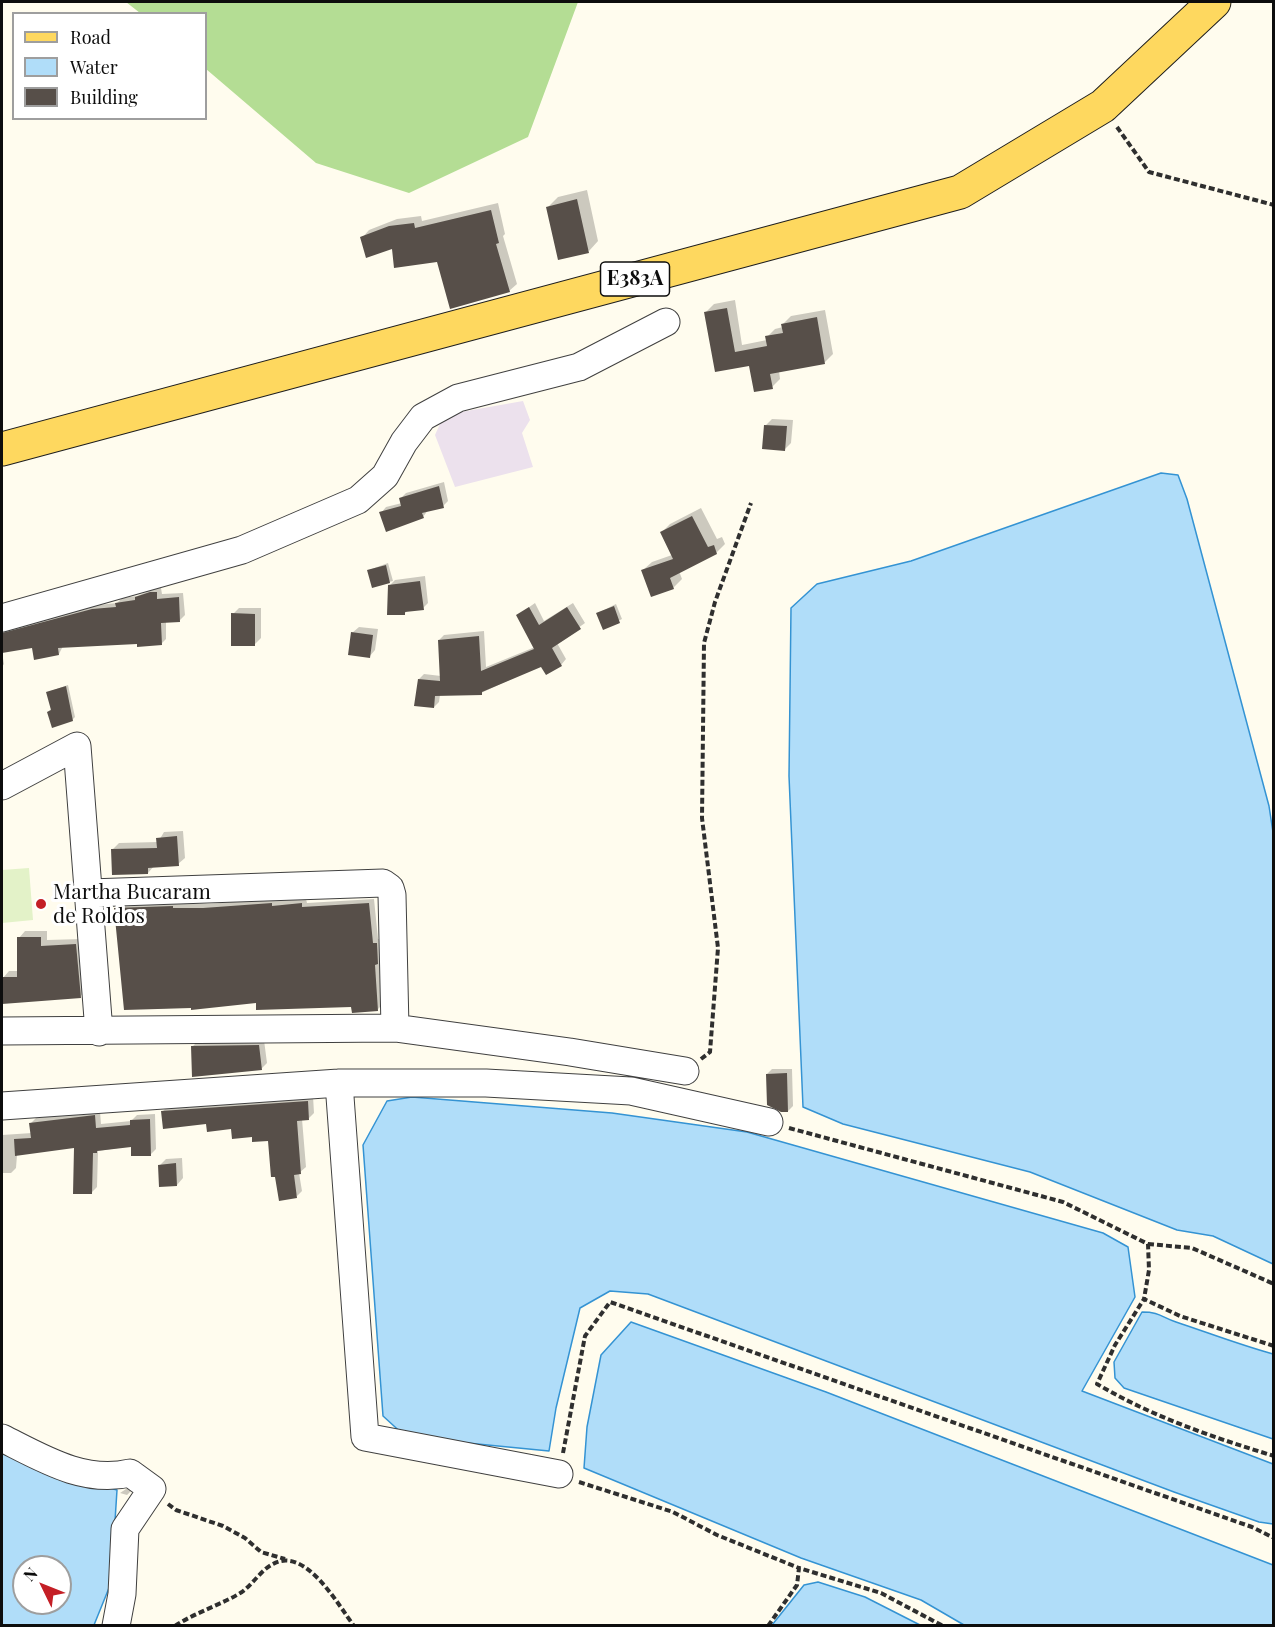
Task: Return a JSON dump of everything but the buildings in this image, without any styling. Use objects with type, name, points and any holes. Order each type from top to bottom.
[{"type":"main road","name":"E383A","points":[[2,449],[960,192],[1103,106],[1214,2]]},
{"type":"street","points":[[2,618],[242,550],[358,500],[385,476],[404,442],[423,417],[458,398],[579,367],[666,322]]},
{"type":"street","points":[[2,786],[76,746],[90,894],[99,1032]]},
{"type":"street","points":[[90,894],[383,883],[390,888],[392,895],[395,1028]]},
{"type":"street","points":[[2,1031],[395,1028],[570,1052],[685,1071]]},
{"type":"street","points":[[339,1083],[365,1437],[559,1474]]},
{"type":"street","points":[[2,1106],[339,1083],[486,1083],[631,1091],[769,1122]]},
{"type":"street","points":[[2,1438],[67,1470],[110,1478],[130,1473],[152,1489],[125,1529],[122,1594],[116,1626]]},
{"type":"path","points":[[1103,106],[1149,172],[1274,205]]},
{"type":"path","points":[[685,1071],[710,1052],[718,948],[702,818],[704,643],[715,602],[751,503]]},
{"type":"path","points":[[769,1122],[1063,1202],[1148,1244],[1192,1248],[1274,1284]]},
{"type":"path","points":[[1148,1244],[1149,1270],[1144,1299],[1115,1345],[1097,1384],[1123,1399],[1196,1432],[1274,1456]]},
{"type":"path","points":[[1144,1299],[1180,1316],[1274,1346]]},
{"type":"path","points":[[943,1626],[881,1593],[799,1568],[717,1535],[673,1512],[599,1490],[559,1474],[585,1336],[610,1302],[1090,1468],[1252,1527],[1274,1538]]},
{"type":"path","points":[[152,1489],[176,1510],[222,1526],[245,1538],[261,1552],[303,1563],[354,1626]]},
{"type":"path","points":[[175,1626],[196,1612],[242,1591],[272,1564],[286,1559]]},
{"type":"path","points":[[768,1626],[797,1585],[799,1568]]},
{"type":"shaded area","points":[[523,401],[530,420],[522,433],[533,467],[455,487],[435,435],[444,415]]},
{"type":"green space","points":[[126,2],[578,2],[528,137],[409,193],[316,163],[207,70],[207,12],[139,12]]},
{"type":"green space","points":[[29,868],[33,920],[2,923],[2,870]]},
{"type":"water","points":[[1161,473],[1178,475],[1187,499],[1269,806],[1274,839],[1273,1264],[1213,1236],[1177,1230],[1030,1172],[843,1124],[803,1107],[789,776],[791,608],[817,584],[911,561]]},
{"type":"water","points":[[412,1097],[612,1113],[747,1132],[1103,1233],[1128,1247],[1135,1297],[1082,1391],[1273,1464],[1273,1524],[1259,1522],[1174,1492],[648,1294],[610,1291],[580,1308],[556,1408],[549,1451],[406,1437],[383,1416],[363,1145],[387,1101]]},
{"type":"water","points":[[1142,1312],[1157,1314],[1273,1354],[1273,1439],[1124,1388],[1115,1378],[1114,1362]]},
{"type":"water","points":[[631,1322],[826,1392],[1273,1565],[1273,1625],[964,1625],[921,1600],[801,1558],[584,1468],[587,1427],[601,1355]]},
{"type":"water","points":[[2,1443],[64,1475],[117,1490],[111,1583],[94,1625],[2,1625]]},
{"type":"water","points":[[818,1582],[865,1597],[920,1625],[772,1625],[804,1585]]},
{"type":"place","name":"Martha Bucaram de Roldos","points":[[41,904]]}]
